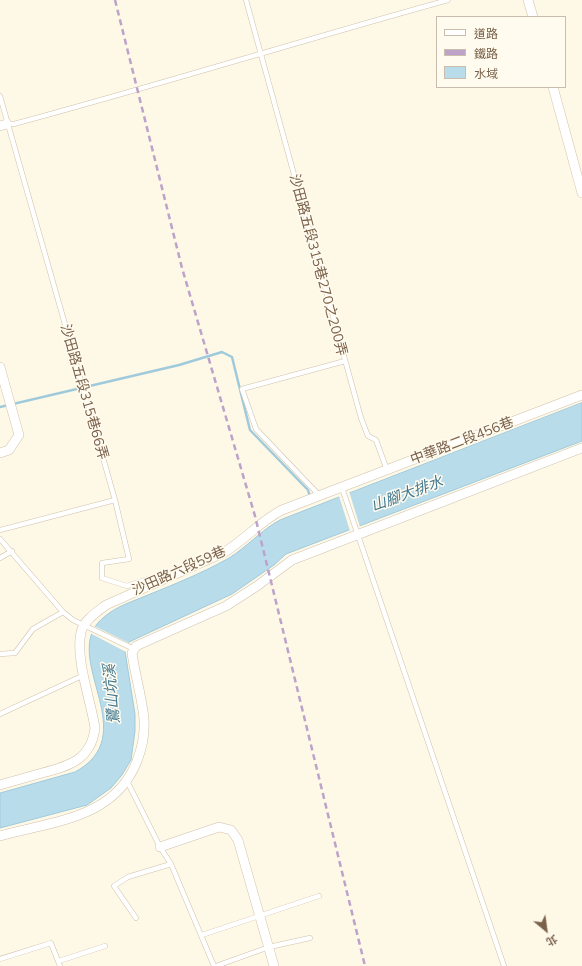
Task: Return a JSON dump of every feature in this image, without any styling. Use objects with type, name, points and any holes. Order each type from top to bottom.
[{"type":"street","points":[[528,0],[533,16]]},
{"type":"street","points":[[553,88],[582,193]]},
{"type":"street","points":[[0,367],[19,435],[9,450],[0,453]]},
{"type":"street","name":"中華路二段456巷","points":[[342,488],[582,395]]},
{"type":"street","points":[[0,836],[88,812],[109,799],[127,782],[139,755],[143,736],[144,720],[132,653],[140,644],[204,616],[232,601],[257,586],[292,560],[582,448]]},
{"type":"street","name":"沙田路六段59巷","points":[[85,625],[91,617],[112,601],[225,552],[276,513],[342,488]]},
{"type":"street","points":[[0,784],[70,765],[86,752],[94,737],[95,728],[80,651],[81,632],[85,625]]},
{"type":"street","points":[[160,848],[219,827],[231,830],[238,840],[274,966]]},
{"type":"lane","name":"沙田路五段315巷270之200弄","points":[[246,0],[345,361],[242,389],[256,429],[320,497]]},
{"type":"lane","points":[[4,125],[142,89],[260,53],[448,0]]},
{"type":"lane","name":"沙田路五段315巷66弄","points":[[0,96],[4,125],[115,500],[129,560],[102,563],[102,578],[127,586],[154,577],[160,581]]},
{"type":"lane","points":[[345,361],[368,436],[376,440],[387,470]]},
{"type":"lane","points":[[342,488],[504,966]]},
{"type":"lane","points":[[0,530],[115,500]]},
{"type":"lane","points":[[0,539],[12,551],[63,612],[73,620],[134,649]]},
{"type":"lane","points":[[0,558],[12,551]]},
{"type":"lane","points":[[0,654],[15,653],[33,629],[63,612]]},
{"type":"lane","points":[[0,714],[84,675]]},
{"type":"lane","points":[[127,782],[160,848],[171,864],[215,966],[268,947],[310,938]]},
{"type":"lane","points":[[136,918],[114,886],[128,877],[171,864]]},
{"type":"lane","points":[[202,935],[258,914],[319,896]]},
{"type":"lane","points":[[0,959],[51,943],[60,963],[105,946]]},
{"type":"water","points":[[582,403],[582,441],[286,554],[274,565],[232,594],[129,642],[125,651],[135,714],[135,731],[131,760],[122,775],[111,788],[87,805],[0,828],[0,793],[75,772],[94,757],[102,739],[103,720],[100,700],[90,659],[90,640],[97,624],[109,613],[123,605],[194,576],[218,564],[242,549],[280,520]]},
{"type":"pier","points":[[349,491],[360,527],[350,531],[339,496]]},
{"type":"pier","points":[[94,626],[131,644],[126,652],[90,633]]},
{"type":"waterway","points":[[0,407],[179,365],[222,352],[232,357],[250,430],[308,490],[310,497]]},
{"type":"railway","points":[[115,0],[182,268],[255,516],[365,966]]},
{"type":"water label","name":"山腳大排水","points":[[407,494]]},
{"type":"water label","name":"鷺山坑溪","points":[[112,694]]}]
